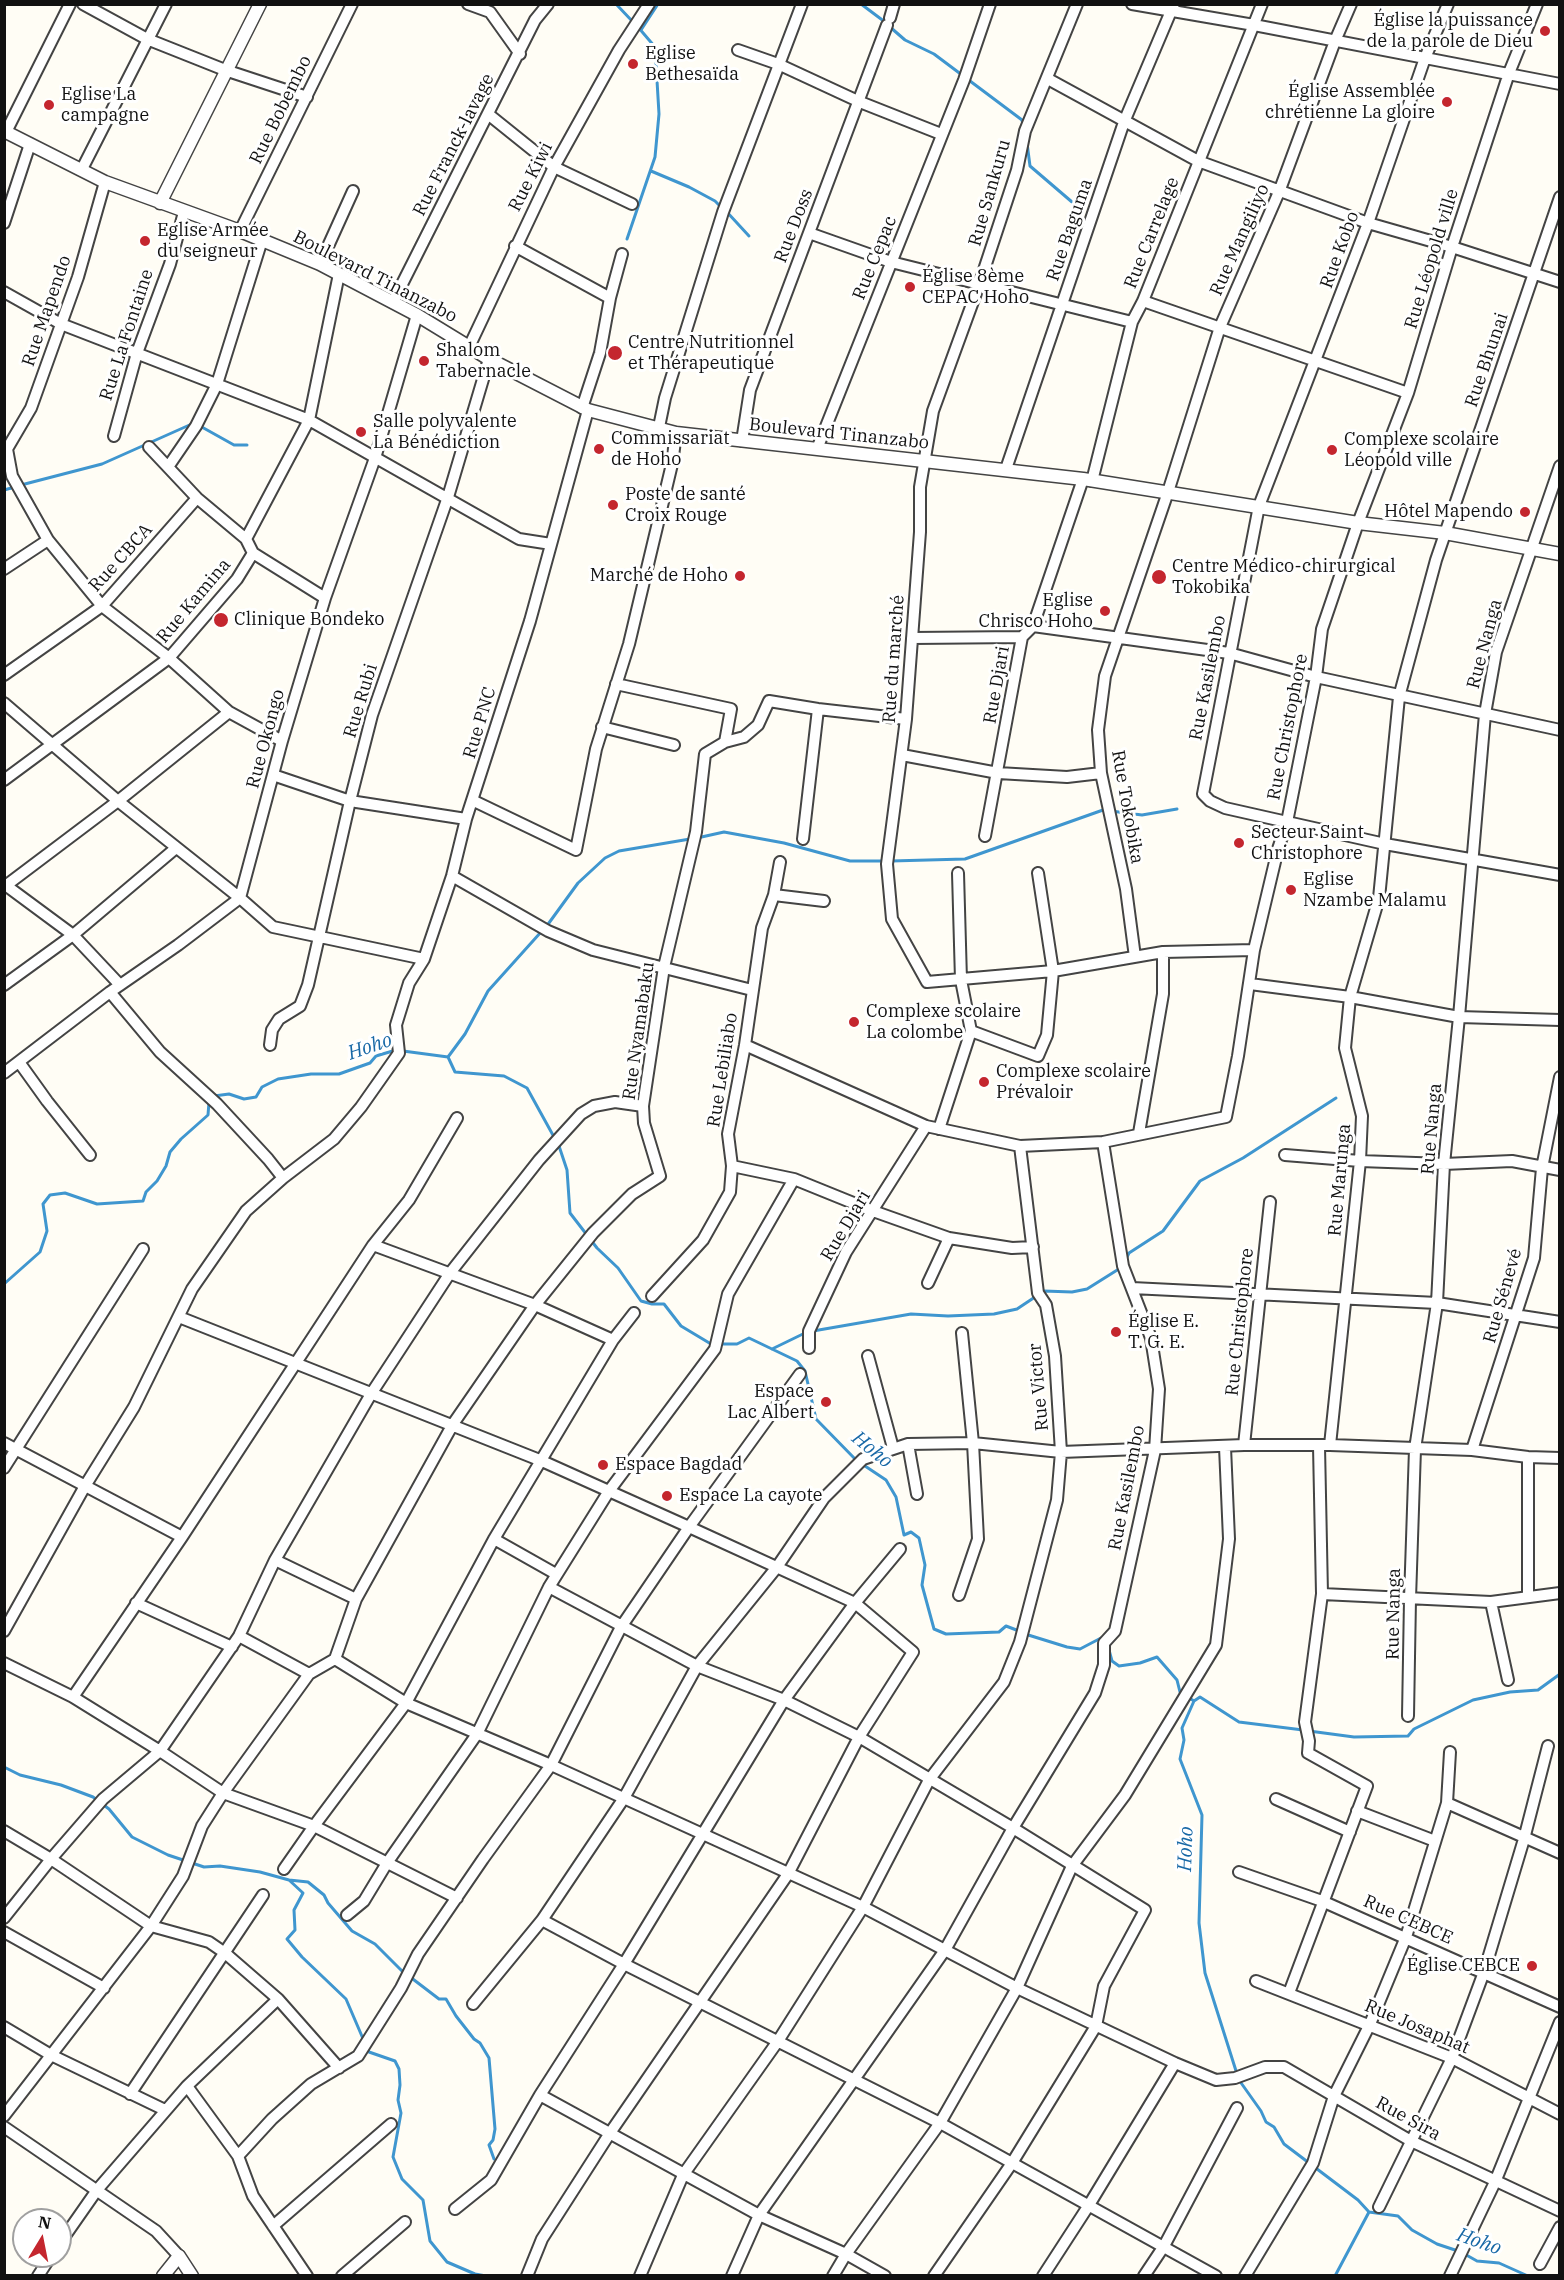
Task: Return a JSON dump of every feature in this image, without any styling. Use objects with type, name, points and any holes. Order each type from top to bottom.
[{"type":"street","points":[[5,131],[70,4]]},
{"type":"street","points":[[82,4],[147,39],[225,70],[307,97]]},
{"type":"street","points":[[82,169],[166,4]]},
{"type":"street","points":[[160,203],[260,4]]},
{"type":"street","name":"Rue Bobembo","points":[[240,231],[352,4]]},
{"type":"street","points":[[468,4],[490,12],[520,54]]},
{"type":"street","name":"Rue Franck-lavage","points":[[393,302],[520,54],[535,20],[549,4]]},
{"type":"street","name":"Rue Kiwi","points":[[469,346],[554,167],[619,50],[649,4]]},
{"type":"street","points":[[658,428],[665,398],[726,201],[802,4]]},
{"type":"street","name":"Rue Doss","points":[[742,441],[750,390],[860,102],[894,4]]},
{"type":"street","name":"Rue Cepac","points":[[817,448],[964,80],[990,4]]},
{"type":"street","name":"Rue Sankuru","points":[[924,462],[933,411],[979,285],[1017,170],[1025,131],[1048,80],[1077,4]]},
{"type":"street","points":[[1132,4],[1173,9],[1560,84]]},
{"type":"street","name":"Rue Carrelage","points":[[1087,480],[1132,322],[1143,301],[1262,4]]},
{"type":"street","name":"Rue Mangiliyo","points":[[1168,492],[1220,327],[1279,192],[1351,4]]},
{"type":"street","name":"Rue Kobo","points":[[1259,506],[1368,223],[1425,58],[1448,4]]},
{"type":"street","name":"Rue Léopold ville","points":[[1358,523],[1408,393],[1452,247],[1509,73],[1537,4]]},
{"type":"street","name":"Rue Baguma","points":[[1006,469],[1124,122],[1173,9]]},
{"type":"street","points":[[738,50],[778,64],[860,102],[941,134]]},
{"type":"street","points":[[1048,80],[1198,161],[1368,223],[1560,282]]},
{"type":"street","points":[[488,114],[554,167],[632,204]]},
{"type":"street","name":"Boulevard Tinanzabo","points":[[5,131],[105,182],[240,231],[320,264],[417,315],[489,360],[585,409],[676,433],[1087,480],[1358,523],[1445,533],[1560,554]]},
{"type":"street","points":[[4,223],[30,144]]},
{"type":"street","name":"Rue Mapendo","points":[[105,182],[78,277],[31,408],[7,449],[14,481],[48,540],[102,606],[169,658],[229,712],[282,741]]},
{"type":"street","points":[[320,264],[353,191]]},
{"type":"street","name":"Rue Bhunai","points":[[1445,533],[1560,196]]},
{"type":"street","name":"Rue La Fontaine","points":[[114,436],[137,353],[170,264],[184,212]]},
{"type":"street","points":[[809,233],[891,262],[1132,322]]},
{"type":"street","points":[[168,467],[198,422],[217,384],[262,240]]},
{"type":"street","points":[[515,246],[610,298]]},
{"type":"street","name":"Rue PNC","points":[[283,1178],[334,1139],[388,1070],[398,1047],[396,1025],[409,983],[424,959],[452,876],[466,819],[474,801],[530,621],[600,353],[610,298],[622,254]]},
{"type":"street","points":[[149,447],[197,498],[246,539],[309,420],[339,274]]},
{"type":"street","points":[[4,292],[61,324],[309,420],[519,539],[551,544]]},
{"type":"street","points":[[1143,301],[1408,393]]},
{"type":"street","name":"Rue Okongo","points":[[240,898],[282,741],[325,598],[375,458],[417,315]]},
{"type":"street","name":"Rue Rubi","points":[[270,1046],[272,1030],[279,1019],[300,1006],[308,985],[372,715],[448,497],[489,360]]},
{"type":"street","points":[[474,801],[576,850],[596,749],[629,644],[672,464],[676,433]]},
{"type":"street","name":"Rue du marché","points":[[924,462],[920,487],[920,532],[906,719],[887,861],[892,919],[927,982],[961,980]]},
{"type":"street","points":[[1531,550],[1560,466]]},
{"type":"street","name":"Rue Djari","points":[[984,836],[998,773],[1022,637],[1033,626],[1087,480]]},
{"type":"street","name":"Rue Tokobika","points":[[1136,957],[1126,890],[1101,773],[1098,730],[1105,676],[1168,492]]},
{"type":"street","name":"Rue CBCA","points":[[4,675],[102,606],[197,498]]},
{"type":"street","name":"Rue Kasilembo","points":[[1259,506],[1203,794],[1210,801],[1225,808],[1287,822]]},
{"type":"street","name":"Rue Christophore","points":[[1140,1134],[1226,1117],[1254,950],[1278,849],[1287,822],[1316,677],[1322,629],[1358,523]]},
{"type":"street","name":"Rue Marunga","points":[[1357,1811],[1367,1786],[1308,1753],[1309,1741],[1305,1722],[1322,1594],[1325,1445],[1345,1298],[1360,1161],[1362,1116],[1345,1048],[1350,998],[1379,898],[1399,697],[1445,533]]},
{"type":"street","name":"Rue Kamina","points":[[4,780],[169,658],[237,579],[253,553],[246,539]]},
{"type":"street","points":[[4,569],[48,540]]},
{"type":"street","name":"Rue Nanga","points":[[1408,1716],[1415,1449],[1437,1303],[1444,1164],[1485,714],[1496,652],[1531,550]]},
{"type":"street","points":[[253,553],[325,598]]},
{"type":"street","points":[[1033,626],[1229,652],[1316,677],[1399,697],[1560,730]]},
{"type":"street","points":[[912,638],[1022,637]]},
{"type":"street","points":[[616,684],[731,709],[725,742],[744,736],[758,725],[769,701],[906,719]]},
{"type":"street","points":[[4,703],[118,801],[273,927],[424,959]]},
{"type":"street","points":[[803,839],[818,709]]},
{"type":"street","points":[[120,985],[73,935],[5,885],[118,801],[229,712]]},
{"type":"street","points":[[602,727],[674,744]]},
{"type":"street","name":"Rue Nyamabaku","points":[[535,1305],[591,1236],[632,1194],[660,1176],[644,1123],[643,1106],[664,967],[695,836],[705,754],[725,742]]},
{"type":"street","points":[[902,755],[998,773],[1067,777],[1101,773]]},
{"type":"street","points":[[273,775],[350,801],[466,819]]},
{"type":"street","points":[[1287,822],[1385,844],[1560,874]]},
{"type":"street","points":[[4,985],[73,935],[176,848]]},
{"type":"street","name":"Rue Lebiliabo","points":[[652,1296],[703,1240],[729,1192],[732,1166],[728,1134],[745,1045],[762,928],[774,895],[780,862]]},
{"type":"street","points":[[939,1129],[971,1031],[961,980],[958,873]]},
{"type":"street","points":[[971,1031],[1038,1056],[1047,1035],[1053,972],[1038,873]]},
{"type":"street","points":[[452,876],[543,928],[593,950],[752,990]]},
{"type":"street","points":[[774,895],[824,901]]},
{"type":"street","points":[[6,1070],[240,898]]},
{"type":"street","points":[[961,980],[1053,972],[1163,952],[1254,950]]},
{"type":"street","points":[[745,1045],[926,1126],[939,1129],[1020,1146],[1102,1142],[1140,1134],[1163,994],[1163,952]]},
{"type":"street","points":[[1250,984],[1459,1017],[1560,1020]]},
{"type":"street","points":[[4,1631],[85,1486],[134,1407],[192,1289],[246,1211],[283,1178],[218,1104],[160,1052],[110,992]]},
{"type":"street","points":[[19,1062],[90,1155]]},
{"type":"street","name":"Rue Sénevé","points":[[1472,1450],[1534,1258],[1542,1168],[1560,1077]]},
{"type":"street","points":[[4,1918],[103,1799],[160,1751],[232,1647],[275,1560],[371,1394],[450,1273],[556,1141],[581,1114],[594,1106],[615,1102],[643,1106]]},
{"type":"street","points":[[73,1697],[182,1537],[373,1245],[409,1200],[457,1118]]},
{"type":"street","name":"Rue Djari","points":[[809,1348],[809,1331],[846,1252],[926,1126]]},
{"type":"street","name":"Rue Kasilembo","points":[[1013,1828],[1095,1693],[1104,1665],[1104,1643],[1115,1631],[1155,1449],[1159,1389],[1151,1338],[1123,1266],[1102,1142]]},
{"type":"street","name":"Rue Victor","points":[[640,2276],[683,2175],[778,2041],[863,1907],[929,1780],[1004,1682],[1020,1642],[1057,1500],[1061,1452],[1055,1356],[1046,1305],[1038,1293],[1020,1146]]},
{"type":"street","points":[[1285,1155],[1444,1164],[1512,1161],[1560,1170]]},
{"type":"street","points":[[732,1166],[794,1179],[873,1211],[949,1238],[1012,1248],[1033,1247]]},
{"type":"street","points":[[347,1915],[364,1901],[387,1863],[477,1734],[556,1574],[609,1491],[716,1344],[728,1294],[794,1179]]},
{"type":"street","name":"Rue Christophore","points":[[1244,1445],[1270,1202]]},
{"type":"street","points":[[928,1283],[949,1238]]},
{"type":"street","points":[[373,1245],[535,1305],[613,1340]]},
{"type":"street","points":[[4,1468],[143,1248]]},
{"type":"street","points":[[1132,1288],[1437,1303],[1560,1322]]},
{"type":"street","points":[[4,2116],[151,1926],[183,1876],[202,1826],[223,1793],[309,1674],[334,1659],[356,1599],[453,1424],[535,1305]]},
{"type":"street","points":[[284,1869],[406,1703],[494,1539],[613,1340],[634,1313]]},
{"type":"street","points":[[179,1317],[371,1394],[453,1424],[689,1527],[855,1603],[913,1652],[859,1737],[788,1875],[610,2133],[542,2239],[527,2276]]},
{"type":"street","points":[[959,1595],[978,1539],[973,1443],[962,1334]]},
{"type":"street","points":[[868,1356],[893,1448]]},
{"type":"street","points":[[238,2156],[272,2119],[311,2084],[358,2056],[401,1988],[418,1954],[483,1858],[551,1766],[621,1627],[689,1527],[800,1374]]},
{"type":"street","points":[[4,1443],[182,1537]]},
{"type":"street","points":[[473,2004],[542,1920],[624,1798],[697,1666],[777,1568],[824,1498],[859,1463],[908,1444],[973,1443],[1061,1452],[1244,1445],[1325,1445],[1472,1450],[1528,1457],[1560,1458]]},
{"type":"street","points":[[908,1444],[917,1494]]},
{"type":"street","points":[[834,2276],[846,2254],[940,2123],[1017,1988],[1072,1866],[1125,1795],[1216,1645],[1229,1539],[1224,1447]]},
{"type":"street","points":[[1528,1457],[1528,1598]]},
{"type":"street","points":[[494,1539],[556,1574]]},
{"type":"street","points":[[455,2208],[491,2180],[540,2095],[624,1964],[784,1700],[855,1603],[900,1549]]},
{"type":"street","points":[[275,1560],[356,1599]]},
{"type":"street","points":[[549,1587],[697,1666],[784,1700],[859,1737],[1013,1828],[1145,1910],[1104,1986],[1096,2026],[1012,2163],[934,2276]]},
{"type":"street","points":[[1322,1594],[1491,1602],[1560,1593]]},
{"type":"street","points":[[1491,1602],[1508,1680]]},
{"type":"street","points":[[136,1603],[232,1647]]},
{"type":"street","points":[[238,1636],[309,1674]]},
{"type":"street","name":"Rue Sira","points":[[334,1659],[406,1703],[624,1798],[788,1875],[863,1907],[1017,1988],[1175,2063],[1216,2080],[1265,2067],[1284,2067],[1411,2140],[1560,2211]]},
{"type":"street","points":[[4,1663],[73,1697],[223,1793],[314,1826],[457,1898]]},
{"type":"street","points":[[1379,2207],[1452,2058],[1484,1972],[1524,1839],[1548,1746]]},
{"type":"street","points":[[1245,2276],[1312,2165],[1334,2096],[1370,2024],[1406,1937],[1447,1803],[1450,1752]]},
{"type":"street","points":[[1276,1799],[1350,1832]]},
{"type":"street","points":[[1447,1803],[1560,1853]]},
{"type":"street","points":[[1289,1993],[1357,1811],[1436,1841]]},
{"type":"street","points":[[732,2276],[759,2215],[945,1950],[1013,1828]]},
{"type":"street","points":[[4,1831],[51,1859],[151,1926],[209,1942],[225,1953],[278,1999],[339,2068]]},
{"type":"street","name":"Rue CEBCE","points":[[1239,1872],[1322,1900],[1560,2007]]},
{"type":"street","points":[[130,2094],[262,1895]]},
{"type":"street","points":[[542,1920],[854,2082],[940,2123],[1216,2276]]},
{"type":"street","points":[[4,1932],[104,1988]]},
{"type":"street","name":"Rue Josaphat","points":[[1256,1981],[1452,2058],[1560,2114]]},
{"type":"street","points":[[72,2226],[97,2190],[165,2110],[278,1999]]},
{"type":"street","points":[[1450,2276],[1495,2182],[1560,2022]]},
{"type":"street","points":[[4,2027],[51,2055],[165,2110]]},
{"type":"street","points":[[1043,2276],[1175,2063]]},
{"type":"street","points":[[187,2086],[238,2156],[253,2196],[307,2276]]},
{"type":"street","points":[[540,2095],[759,2215],[846,2254],[885,2276]]},
{"type":"street","points":[[1144,2276],[1164,2246],[1237,2108]]},
{"type":"street","points":[[273,2226],[391,2124]]},
{"type":"street","points":[[4,2127],[156,2231],[179,2256],[192,2276]]},
{"type":"street","points":[[342,2276],[405,2222]]},
{"type":"street","points":[[1540,2264],[1560,2227]]},
{"type":"street","points":[[164,2276],[179,2256]]},
{"type":"waterway","points":[[616,4],[633,22]]},
{"type":"waterway","points":[[641,30],[658,4]]},
{"type":"waterway","points":[[861,4],[885,22]]},
{"type":"waterway","points":[[627,239],[655,157],[659,114],[655,47],[638,27]]},
{"type":"waterway","points":[[890,27],[905,40],[934,54],[1022,120],[1023,125]]},
{"type":"waterway","points":[[1027,143],[1030,166],[1072,202]]},
{"type":"waterway","points":[[651,171],[689,187],[715,201],[721,207]]},
{"type":"waterway","points":[[726,211],[749,236]]},
{"type":"waterway","points":[[21,485],[102,464],[194,423]]},
{"type":"waterway","points":[[200,426],[234,445],[247,445]]},
{"type":"waterway","points":[[4,490],[15,487]]},
{"type":"waterway","points":[[891,861],[965,859],[1103,810],[1142,815],[1177,809]]},
{"type":"waterway","points":[[697,838],[724,832],[784,843],[850,861],[884,861]]},
{"type":"waterway","points":[[546,927],[578,883],[605,858],[619,851],[690,839]]},
{"type":"waterway","points":[[448,1057],[465,1034],[488,991],[541,932]]},
{"type":"waterway","name":"Hoho","points":[[214,1096],[229,1094],[244,1099],[256,1097],[262,1087],[278,1079],[311,1074],[339,1074],[370,1063],[376,1056],[396,1050]]},
{"type":"waterway","name":"Hoho","points":[[403,1051],[448,1057]]},
{"type":"waterway","name":"Hoho","points":[[448,1057],[455,1072],[504,1076],[527,1088],[554,1137]]},
{"type":"waterway","points":[[1125,1261],[1129,1253],[1163,1231],[1200,1181],[1243,1158],[1336,1098]]},
{"type":"waterway","name":"Hoho","points":[[4,1284],[40,1252],[47,1231],[43,1204],[50,1195],[65,1193],[97,1204],[143,1201],[146,1192],[157,1181],[166,1166],[170,1152],[208,1115],[209,1102]]},
{"type":"waterway","name":"Hoho","points":[[558,1143],[567,1170],[570,1213],[597,1248],[618,1268],[641,1301],[664,1304],[681,1326],[711,1344],[737,1344],[749,1338],[797,1361],[805,1371],[816,1419],[857,1461]]},
{"type":"waterway","points":[[813,1331],[911,1314],[948,1316],[994,1314],[1017,1309],[1044,1291],[1072,1292],[1087,1289],[1122,1267]]},
{"type":"waterway","points":[[772,1349],[807,1332]]},
{"type":"waterway","name":"Hoho","points":[[862,1464],[886,1480],[896,1497],[904,1535],[911,1532],[919,1538],[925,1565],[922,1585],[934,1629],[946,1634],[999,1632],[1006,1626],[1019,1631]]},
{"type":"waterway","name":"Hoho","points":[[1025,1634],[1080,1649],[1101,1638],[1103,1640]]},
{"type":"waterway","name":"Hoho","points":[[1109,1650],[1112,1661],[1119,1666],[1140,1663],[1157,1657],[1177,1680],[1180,1692],[1194,1701]]},
{"type":"waterway","points":[[1309,1731],[1354,1737],[1408,1736],[1414,1729],[1473,1700],[1510,1692],[1538,1690],[1560,1674]]},
{"type":"waterway","points":[[1194,1701],[1200,1697],[1239,1722],[1303,1730]]},
{"type":"waterway","name":"Hoho","points":[[1194,1701],[1182,1728],[1184,1740],[1180,1759],[1202,1815],[1199,1923],[1205,1973],[1237,2074]]},
{"type":"waterway","points":[[4,1767],[20,1775],[61,1785],[93,1797],[109,1809],[132,1837],[168,1855],[204,1867],[220,1866],[260,1872],[289,1880],[303,1893],[294,1910],[295,1930],[287,1939],[302,1957],[346,1999],[364,2041]]},
{"type":"waterway","points":[[289,1880],[308,1882],[324,1895],[352,1931],[375,1944],[401,1970],[439,1999],[446,1999],[456,2016],[474,2039],[480,2043],[489,2058],[495,2129],[493,2140],[489,2145],[494,2159]]},
{"type":"waterway","points":[[367,2047],[369,2052],[395,2061],[399,2069],[398,2100],[401,2113],[393,2157],[402,2179],[423,2200],[430,2241],[447,2262],[475,2274],[486,2276]]},
{"type":"waterway","name":"Hoho","points":[[1239,2080],[1266,2122],[1274,2127],[1284,2144],[1358,2200],[1369,2212],[1398,2216],[1412,2230],[1437,2244],[1461,2252],[1477,2261],[1499,2263],[1528,2276]]},
{"type":"waterway","points":[[1335,2276],[1369,2212]]},
{"type":"place","name":"Église la puissance de la parole de Dieu","points":[[1545,31]]},
{"type":"place","name":"Eglise Bethesaïda","points":[[633,64]]},
{"type":"place","name":"Église Assemblée chrétienne La gloire","points":[[1447,102]]},
{"type":"place","name":"Eglise La campagne","points":[[49,105]]},
{"type":"place","name":"Eglise Armée du seigneur","points":[[145,241]]},
{"type":"place","name":"Église 8ème CEPAC Hoho","points":[[910,287]]},
{"type":"place","name":"Centre Nutritionnel et Thérapeutique","points":[[615,353]]},
{"type":"place","name":"Shalom Tabernacle","points":[[424,361]]},
{"type":"place","name":"Salle polyvalente La Bénédiction","points":[[361,432]]},
{"type":"place","name":"Commissariat de Hoho","points":[[599,449]]},
{"type":"place","name":"Complexe scolaire Léopold ville","points":[[1332,450]]},
{"type":"place","name":"Poste de santé Croix Rouge","points":[[613,505]]},
{"type":"place","name":"Hôtel Mapendo","points":[[1525,512]]},
{"type":"place","name":"Marché de Hoho","points":[[740,576]]},
{"type":"place","name":"Centre Médico-chirurgical Tokobika","points":[[1159,577]]},
{"type":"place","name":"Eglise Chrisco Hoho","points":[[1105,611]]},
{"type":"place","name":"Clinique Bondeko","points":[[221,620]]},
{"type":"place","name":"Secteur Saint Christophore","points":[[1239,843]]},
{"type":"place","name":"Eglise Nzambe Malamu","points":[[1291,890]]},
{"type":"place","name":"Complexe scolaire La colombe","points":[[854,1022]]},
{"type":"place","name":"Complexe scolaire Prévaloir","points":[[984,1082]]},
{"type":"place","name":"Église E. T. G. E.","points":[[1116,1332]]},
{"type":"place","name":"Espace Lac Albert","points":[[826,1402]]},
{"type":"place","name":"Espace Bagdad","points":[[603,1465]]},
{"type":"place","name":"Espace La cayote","points":[[667,1496]]},
{"type":"place","name":"Église CEBCE","points":[[1532,1966]]}]
